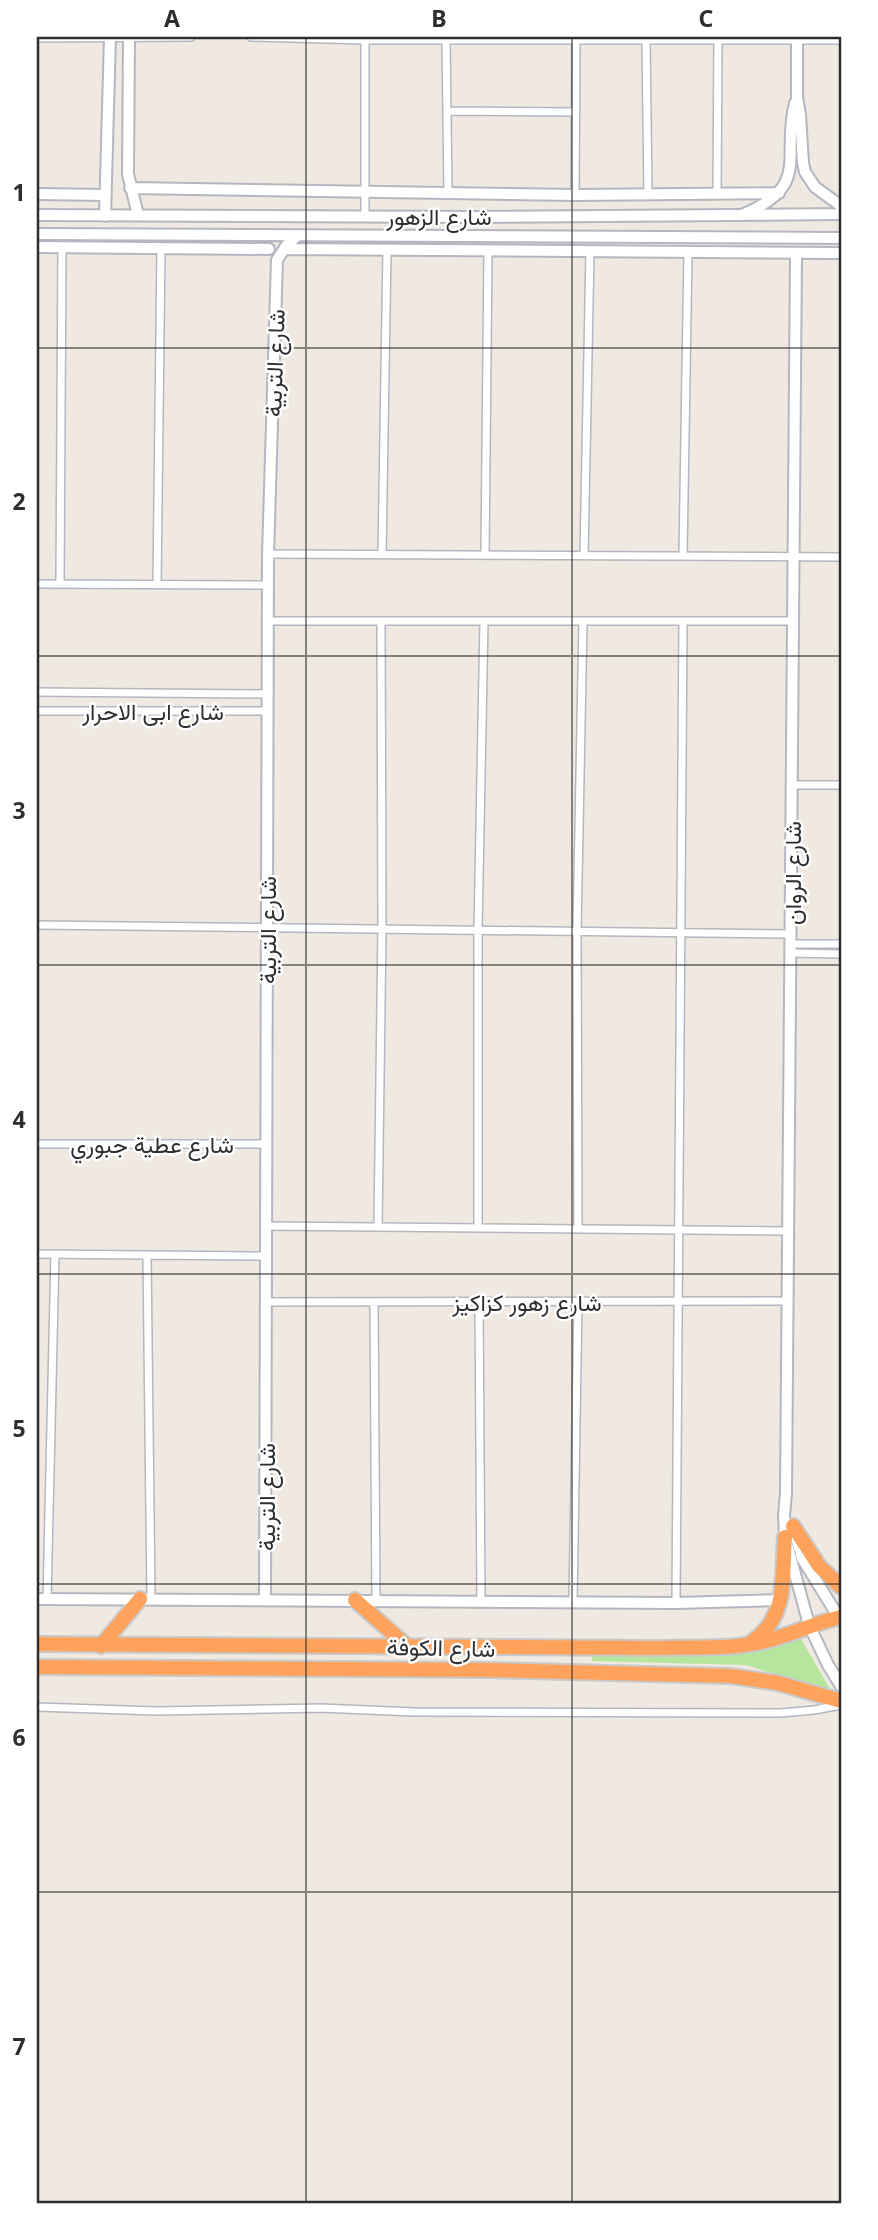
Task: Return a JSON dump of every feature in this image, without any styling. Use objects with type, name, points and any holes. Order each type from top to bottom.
[{"type":"highway","points":[[789,1531],[841,1587]]},
{"type":"highway","points":[[749,1644],[765,1633],[773,1622],[781,1600],[789,1531]]},
{"type":"highway","points":[[101,1646],[145,1599]]},
{"type":"highway","points":[[355,1600],[407,1646]]},
{"type":"highway","name":"شارع الكوفة","points":[[37,1644],[651,1648],[749,1644],[772,1639],[809,1625],[840,1619]]},
{"type":"highway","name":"شارع الكوفة","points":[[37,1667],[490,1670],[730,1676],[778,1683],[841,1703]]},
{"type":"street","points":[[37,38],[191,37]]},
{"type":"street","points":[[251,37],[365,40],[841,40]]},
{"type":"street","points":[[105,216],[110,38]]},
{"type":"street","points":[[129,38],[128,168],[130,188],[138,215]]},
{"type":"street","points":[[717,194],[718,39]]},
{"type":"street","points":[[797,39],[797,97],[803,163],[809,180],[821,194],[841,206]]},
{"type":"street","points":[[365,40],[365,216]]},
{"type":"street","points":[[446,40],[448,194]]},
{"type":"street","points":[[575,195],[576,40]]},
{"type":"street","points":[[646,41],[648,195]]},
{"type":"street","points":[[740,216],[762,206],[779,193],[785,184],[791,169],[792,123],[797,97]]},
{"type":"street","points":[[447,111],[576,112]]},
{"type":"street","points":[[130,188],[575,195],[779,193]]},
{"type":"street","points":[[821,194],[841,193]]},
{"type":"street","points":[[37,194],[106,195]]},
{"type":"street","points":[[614,195],[615,216]]},
{"type":"street","name":"شارع الزهور","points":[[37,215],[474,217],[841,214]]},
{"type":"street","points":[[442,216],[448,225],[445,236]]},
{"type":"street","points":[[474,217],[471,227],[476,236]]},
{"type":"street","name":"شارع الزهور","points":[[37,234],[841,238]]},
{"type":"street","points":[[248,235],[260,241],[277,260],[298,235]]},
{"type":"street","points":[[728,238],[729,252]]},
{"type":"street","points":[[37,247],[269,249]]},
{"type":"street","points":[[60,584],[62,248]]},
{"type":"street","points":[[157,585],[161,248]]},
{"type":"street","points":[[284,249],[841,253]]},
{"type":"street","points":[[382,555],[387,250]]},
{"type":"street","points":[[485,555],[488,250]]},
{"type":"street","points":[[584,556],[590,251]]},
{"type":"street","points":[[683,556],[688,252]]},
{"type":"street","name":"شارع الروان","points":[[796,253],[789,1301],[784,1515],[809,1625],[841,1686]]},
{"type":"street","name":"شارع التربية","points":[[265,1600],[268,554],[277,260]]},
{"type":"street","points":[[268,554],[841,556]]},
{"type":"street","points":[[37,584],[268,585]]},
{"type":"street","points":[[268,621],[794,621]]},
{"type":"street","points":[[378,1227],[382,929],[381,621]]},
{"type":"street","points":[[478,1228],[478,930],[484,621]]},
{"type":"street","points":[[578,1229],[577,932],[583,621]]},
{"type":"street","points":[[676,1603],[683,621]]},
{"type":"street","name":"شارع ابی الاحرار","points":[[37,692],[269,694]]},
{"type":"street","name":"شارع ابی الاحرار","points":[[37,710],[269,711]]},
{"type":"street","points":[[792,785],[841,785]]},
{"type":"street","points":[[37,925],[681,933],[791,943],[841,944]]},
{"type":"street","points":[[791,943],[841,954]]},
{"type":"street","name":"شارع عطية جبوري","points":[[37,1144],[267,1144]]},
{"type":"street","points":[[266,1226],[789,1231]]},
{"type":"street","points":[[37,1254],[266,1256]]},
{"type":"street","points":[[55,1254],[42,1599],[676,1603],[781,1600]]},
{"type":"street","points":[[145,1599],[146,1255]]},
{"type":"street","name":"شارع زهور كزاكيز","points":[[266,1302],[789,1301]]},
{"type":"street","points":[[374,1302],[376,1601]]},
{"type":"street","points":[[479,1302],[481,1601]]},
{"type":"street","points":[[573,1602],[578,1302]]},
{"type":"street","name":"شارع الروان","points":[[789,1531],[802,1558],[840,1619]]},
{"type":"street","points":[[37,1706],[155,1711],[320,1708],[415,1712],[781,1713],[814,1710],[841,1703]]},
{"type":"green space","points":[[798,1634],[833,1694],[746,1665],[592,1661],[592,1651]]}]
